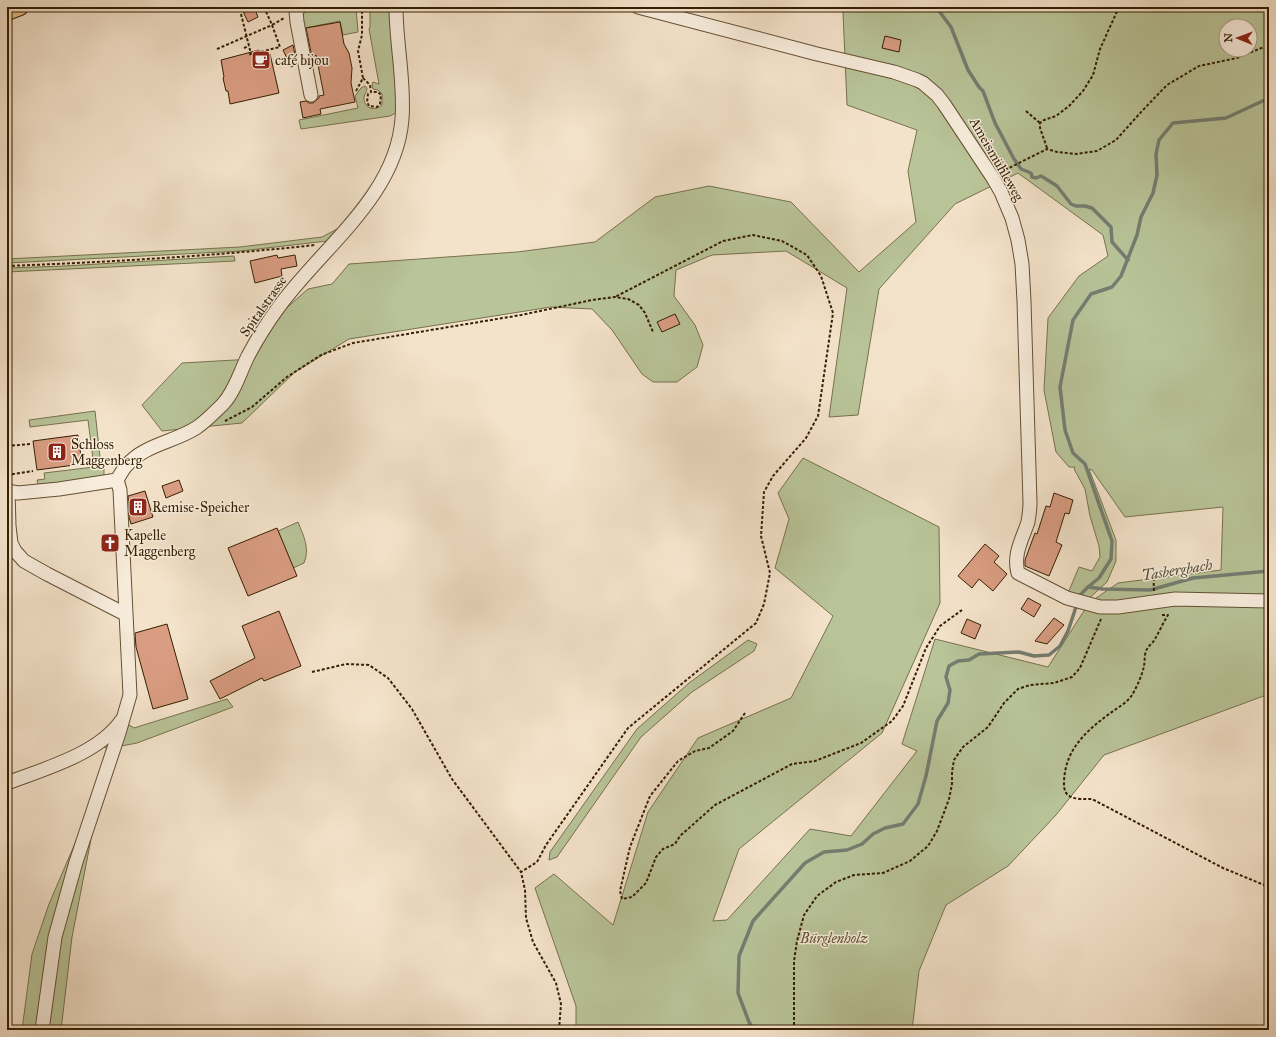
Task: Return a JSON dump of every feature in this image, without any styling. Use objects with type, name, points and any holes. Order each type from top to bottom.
[{"type":"main road","points":[[7,12],[20,7]]},
{"type":"street","name":"Spitalstrasse","points":[[117,480],[127,464],[140,454],[197,428],[223,403],[232,391],[261,333],[280,306],[332,245],[378,187],[386,173],[397,146],[402,118],[396,7]]},
{"type":"street","name":"Ameismühleweg","points":[[638,7],[817,54],[873,66],[916,80],[930,88],[937,95],[955,119],[993,178],[1007,204],[1016,229],[1021,252],[1024,301],[1030,503],[1028,520],[1016,556],[1018,573],[1067,598],[1100,607]]},
{"type":"street","points":[[298,9],[311,95]]},
{"type":"street","points":[[42,1030],[55,937],[76,862],[130,695],[120,490],[117,480],[59,489],[18,492],[7,491],[11,543],[15,551],[24,561],[125,614]]},
{"type":"street","points":[[1100,607],[1118,607],[1175,599],[1269,601]]},
{"type":"street","points":[[7,783],[40,772],[70,759],[86,750],[114,731],[124,717]]},
{"type":"path","points":[[241,14],[250,54],[280,47],[264,7]]},
{"type":"path","points":[[362,7],[362,35],[358,51],[363,78],[370,85],[371,92],[368,94],[367,102],[369,106],[377,107],[380,104],[381,95],[378,92],[371,92]]},
{"type":"path","points":[[1040,123],[1056,116],[1069,106],[1083,91],[1093,75],[1100,49],[1119,7]]},
{"type":"path","points":[[217,49],[272,25],[298,9]]},
{"type":"path","points":[[1015,166],[1047,149],[1057,152],[1076,154],[1097,151],[1116,140],[1167,85],[1199,66],[1237,58],[1269,45]]},
{"type":"path","points":[[244,48],[249,46]]},
{"type":"path","points":[[356,91],[363,78]]},
{"type":"path","points":[[1026,111],[1040,123],[1040,128],[1047,149]]},
{"type":"path","points":[[521,872],[537,862],[546,845],[603,766],[628,728],[756,623],[764,604],[770,573],[761,536],[764,492],[773,476],[806,438],[818,416],[826,368],[833,313],[821,276],[807,255],[782,241],[753,235],[723,241],[615,297]]},
{"type":"path","points":[[7,266],[232,254],[325,243],[332,245]]},
{"type":"path","points":[[219,422],[252,407],[287,377],[321,355],[353,343],[615,297],[628,299],[640,305],[653,332]]},
{"type":"path","points":[[7,446],[30,444]]},
{"type":"path","points":[[7,475],[33,471]]},
{"type":"path","points":[[1153,568],[1154,580]]},
{"type":"path","points":[[794,1030],[794,961],[797,941],[804,915],[817,896],[836,882],[854,875],[883,873],[910,861],[928,846],[937,831],[949,798],[954,760],[963,747],[988,727],[1004,703],[1018,689],[1030,685],[1054,683],[1072,677],[1080,668],[1104,614],[1100,607]]},
{"type":"path","points":[[745,713],[733,731],[709,748],[695,751],[678,761],[650,796],[630,847],[620,891],[622,899],[632,897],[646,883],[656,857],[663,849],[674,844],[680,836],[715,805],[792,764],[816,761],[861,743],[892,721],[903,706],[926,648],[940,626],[962,610]]},
{"type":"path","points":[[1161,614],[1168,615],[1155,639],[1147,649],[1144,656],[1142,671],[1132,694],[1125,702],[1090,728],[1073,749],[1066,762],[1064,787],[1066,794],[1076,799],[1092,799],[1223,868],[1269,887]]},
{"type":"path","points":[[312,672],[346,664],[369,665],[388,678],[412,709],[452,779],[521,872],[525,890],[526,918],[533,942],[556,983],[561,1004],[559,1030]]},
{"type":"green space","points":[[309,7],[356,7],[358,32],[343,35],[340,21],[305,28],[302,16],[304,11]]},
{"type":"green space","points":[[366,7],[392,7],[399,111],[390,116],[301,129],[299,120],[358,108],[355,96],[361,88],[365,86],[367,91],[364,97],[365,104],[370,108],[376,108],[382,105],[382,94],[378,90],[373,89],[372,85],[373,82],[379,84],[369,29],[370,11],[366,11]]},
{"type":"green space","name":"Bürglenholz","points":[[847,7],[1050,7],[1054,11],[1060,7],[1269,7],[1269,694],[1104,755],[1056,815],[1008,866],[946,905],[919,971],[912,1030],[576,1030],[576,1006],[535,888],[554,874],[613,925],[648,812],[698,738],[791,698],[833,616],[775,568],[789,519],[778,493],[803,458],[939,527],[940,603],[882,733],[739,849],[713,921],[727,920],[810,829],[851,836],[917,751],[902,744],[935,639],[1048,667],[1089,603],[1118,583],[1221,570],[1223,507],[1125,517],[1092,470],[1089,469],[1116,540],[1116,561],[1107,582],[1085,602],[1068,593],[1079,567],[1092,571],[1100,557],[1099,546],[1090,516],[1085,489],[1074,469],[1075,467],[1069,467],[1056,452],[1044,390],[1048,318],[1079,276],[1108,256],[1103,235],[1018,173],[955,204],[879,289],[858,415],[829,417],[847,288],[786,251],[712,255],[676,270],[674,296],[695,325],[703,345],[697,367],[677,382],[653,382],[642,374],[612,330],[592,309],[551,307],[349,339],[295,372],[242,423],[162,431],[142,405],[182,363],[253,359],[265,335],[283,311],[308,289],[332,284],[349,264],[517,252],[595,242],[655,197],[709,186],[791,202],[859,272],[916,222],[908,171],[917,130],[847,105],[843,12]]},
{"type":"green space","points":[[337,229],[338,232],[327,241],[241,251],[7,263],[7,259],[240,247],[322,237]]},
{"type":"green space","points":[[234,256],[235,261],[7,272],[7,268]]},
{"type":"green space","points":[[95,411],[101,466],[104,466],[104,476],[93,480],[38,485],[37,480],[45,479],[44,473],[94,467],[88,420],[30,427],[29,420]]},
{"type":"green space","points":[[298,522],[306,542],[306,558],[304,563],[293,568],[278,531]]},
{"type":"green space","points":[[748,640],[757,644],[754,651],[692,692],[641,737],[557,857],[549,860],[550,852],[637,729],[689,683]]},
{"type":"green space","points":[[227,699],[233,707],[137,743],[121,746],[92,834],[72,937],[61,1030],[46,1030],[62,923],[124,726],[129,725],[134,728]]},
{"type":"green space","points":[[114,734],[85,828],[38,1030],[22,1030],[32,954],[49,904],[82,827],[107,748],[103,747]]},
{"type":"building","points":[[241,7],[254,7],[258,17],[248,22]]},
{"type":"building","points":[[340,22],[344,44],[349,53],[352,68],[351,83],[355,102],[320,109],[321,114],[303,118],[300,102],[306,101],[313,103],[319,98],[319,96],[324,95],[316,55],[312,57],[306,28]]},
{"type":"building","points":[[885,36],[901,40],[899,52],[882,48]]},
{"type":"building","points":[[293,45],[297,64],[291,67],[283,50]]},
{"type":"building","points":[[259,50],[261,56],[270,54],[279,93],[230,104],[228,91],[226,91],[223,78],[221,60]]},
{"type":"building","points":[[277,255],[278,258],[295,255],[297,266],[281,269],[282,276],[255,283],[250,261]]},
{"type":"building","points":[[675,314],[680,324],[662,332],[657,322]]},
{"type":"building","name":"Schloss Maggenberg","points":[[78,435],[82,464],[37,470],[33,441]]},
{"type":"building","points":[[179,480],[183,491],[166,498],[162,486]]},
{"type":"building","name":"Remise-Speicher","points":[[145,491],[153,517],[131,524],[129,517],[128,496]]},
{"type":"building","points":[[1054,493],[1073,500],[1069,514],[1065,513],[1056,542],[1062,545],[1049,576],[1025,566],[1025,560],[1035,533],[1037,534],[1046,506],[1050,507]]},
{"type":"building","points":[[277,528],[297,576],[248,596],[228,548]]},
{"type":"building","name":"Kapelle Maggenberg","points":[[114,536],[115,549],[106,550],[104,538]]},
{"type":"building","points":[[985,544],[999,556],[994,562],[1007,574],[993,591],[979,579],[972,588],[958,576]]},
{"type":"building","points":[[1028,598],[1041,605],[1034,617],[1021,609]]},
{"type":"building","points":[[279,611],[301,666],[264,681],[262,678],[220,699],[210,681],[255,658],[242,626]]},
{"type":"building","points":[[1054,618],[1064,625],[1047,644],[1035,641]]},
{"type":"building","points":[[967,619],[981,625],[975,639],[961,633]]},
{"type":"building","points":[[167,624],[188,699],[153,709],[136,647],[135,633]]},
{"type":"waterway","points":[[936,7],[951,27],[968,70],[983,91],[995,123],[1021,169],[1031,173],[1032,177],[1036,178],[1041,176],[1057,186],[1071,204],[1092,208],[1111,227],[1112,242],[1128,260]]},
{"type":"waterway","points":[[754,1030],[749,1022],[738,993],[739,956],[753,921],[805,863],[824,852],[847,850],[862,844],[873,834],[885,828],[903,824],[918,804],[926,776],[937,721],[948,703],[950,690],[946,677],[949,666],[958,661],[969,660],[979,654],[1019,652],[1034,656],[1049,655],[1060,646],[1068,631],[1080,595],[1099,578],[1111,559],[1112,541],[1085,464],[1073,453],[1065,430],[1060,387],[1073,320],[1091,294],[1112,287],[1121,276],[1137,235],[1141,217],[1153,193],[1157,175],[1156,154],[1159,140],[1173,123],[1226,118],[1269,98]]},
{"type":"waterway","name":"Tasbergbach","points":[[1088,587],[1103,589],[1150,590],[1193,578],[1269,571]]},
{"type":"place","name":"café bijou","points":[[261,60]]},
{"type":"place","name":"Schloss Maggenberg","points":[[57,452]]},
{"type":"place","name":"Remise-Speicher","points":[[138,507]]},
{"type":"place","name":"Kapelle Maggenberg","points":[[110,543]]}]
